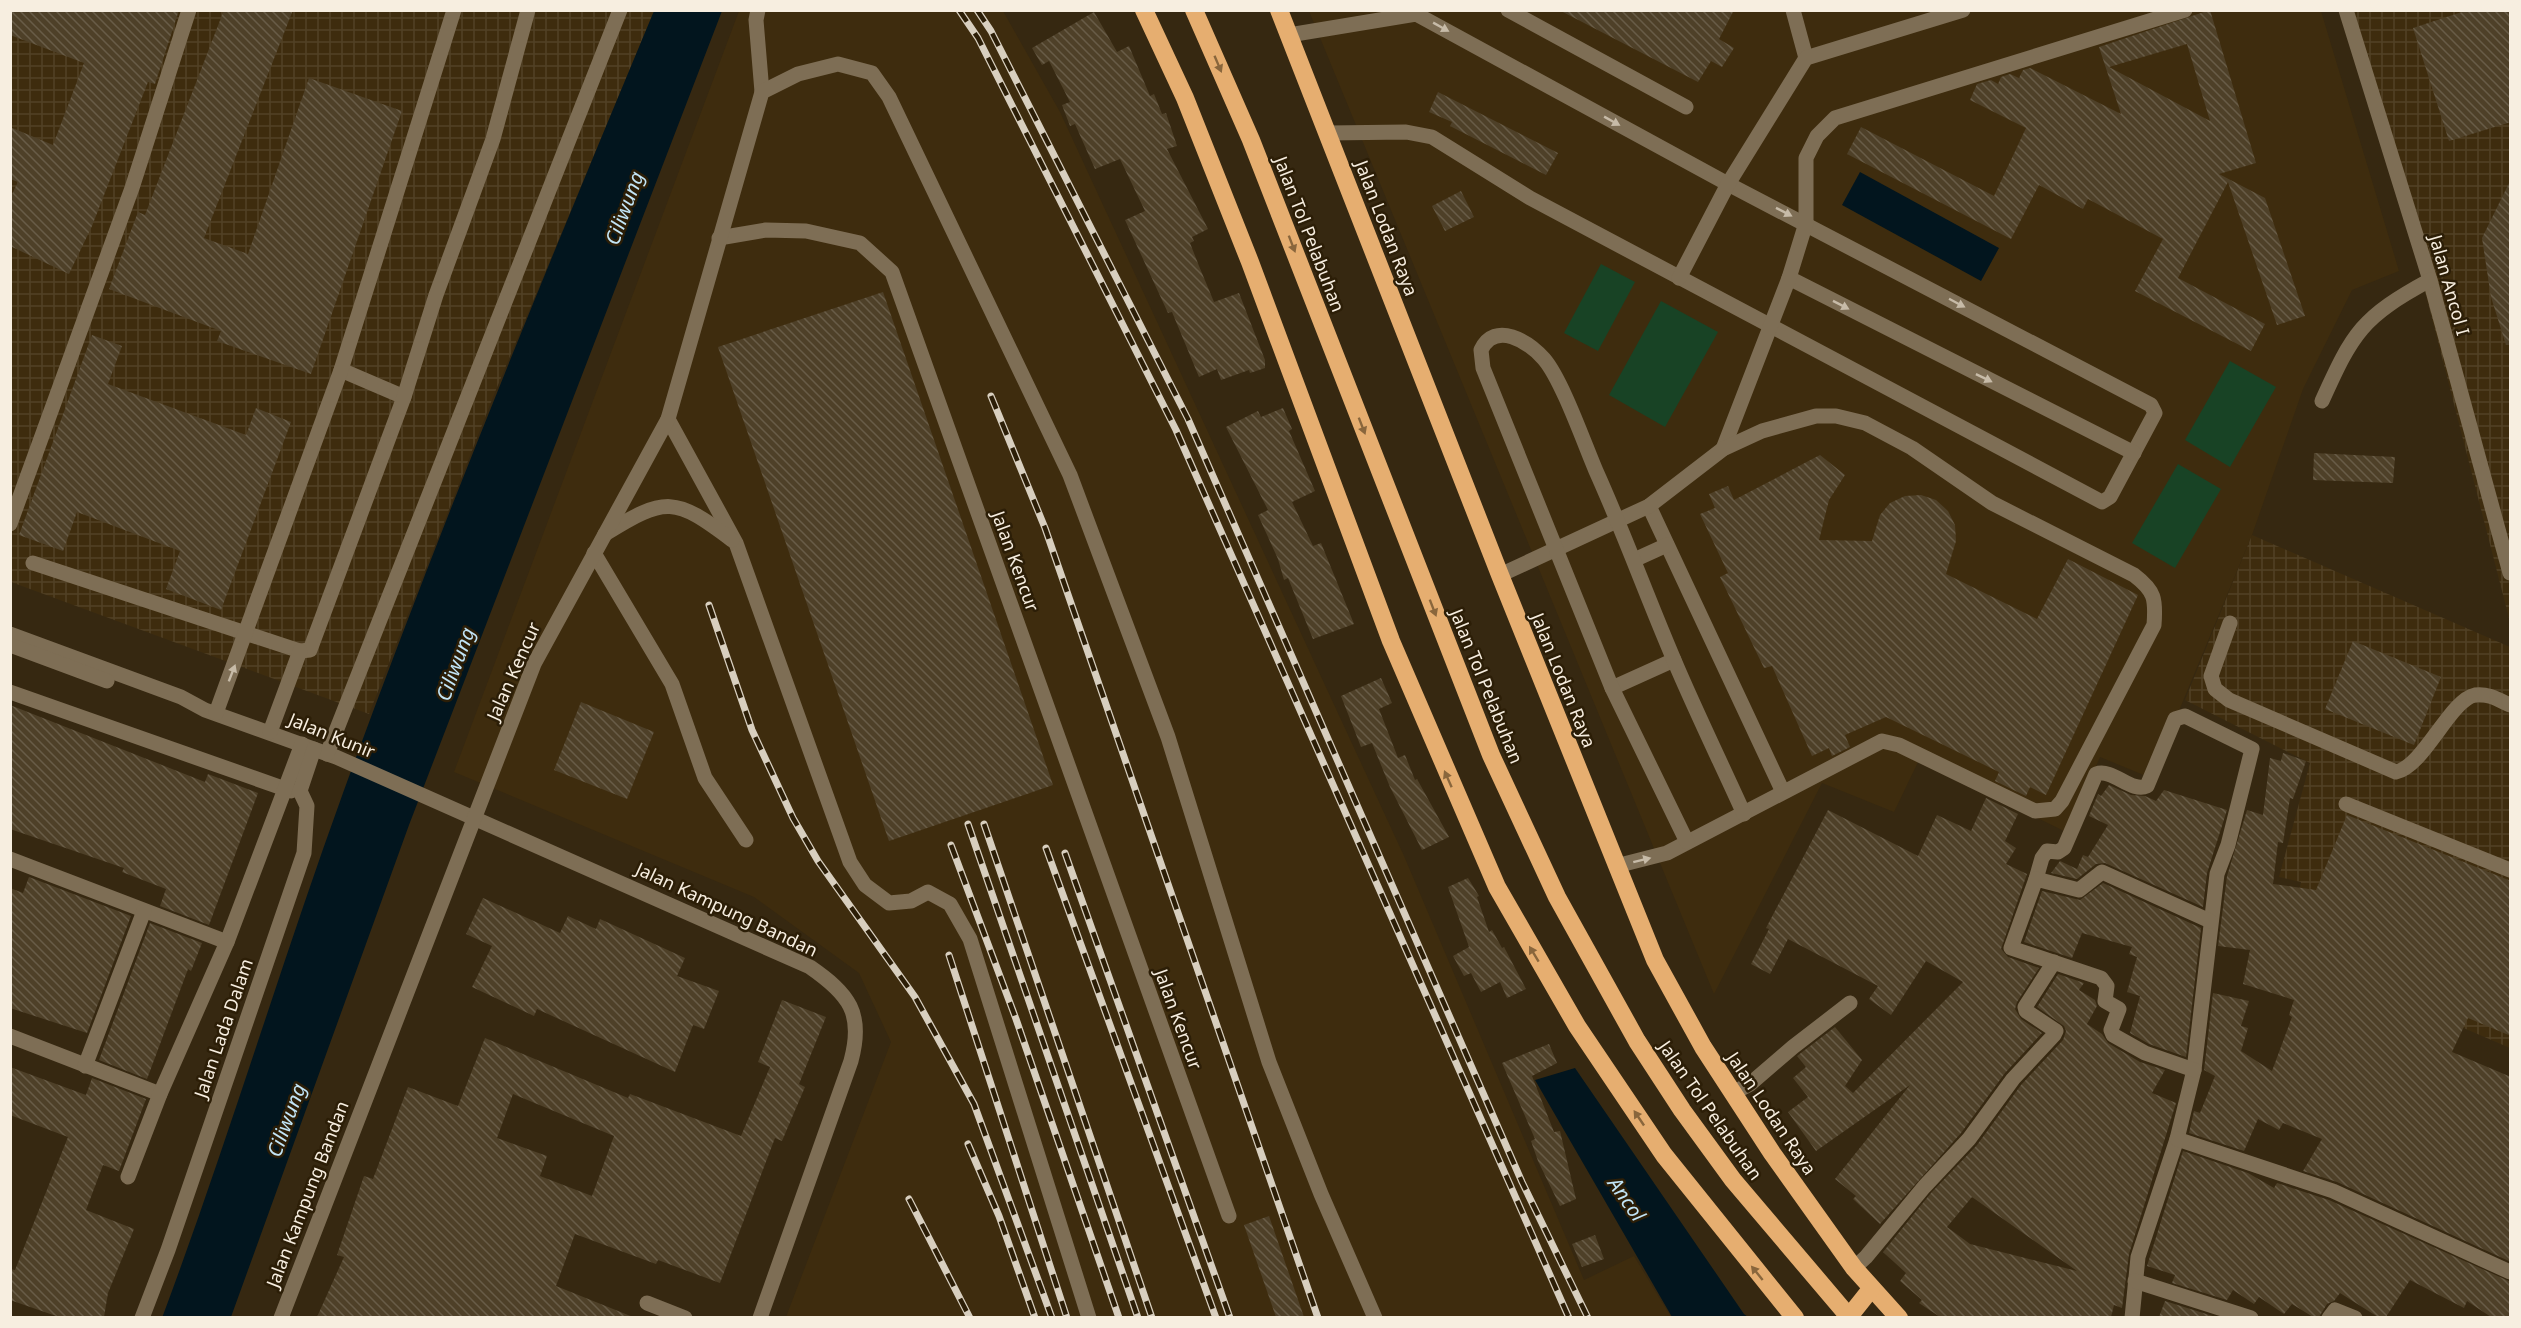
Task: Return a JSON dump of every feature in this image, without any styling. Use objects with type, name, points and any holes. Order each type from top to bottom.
[{"type":"highway","points":[[1144,10],[1185,98],[1250,262],[1391,641],[1497,887],[1576,1026],[1664,1155],[1795,1317]]},
{"type":"highway","name":"Jalan Tol Pelabuhan","points":[[1194,10],[1251,140],[1491,755],[1557,897],[1637,1041],[1682,1110],[1733,1180],[1852,1314]]},
{"type":"highway","name":"Jalan Lodan Raya","points":[[1279,10],[1500,575],[1655,960],[1703,1047],[1733,1093],[1854,1268],[1899,1317]]},
{"type":"highway","points":[[1852,1314],[1871,1288]]},
{"type":"street","points":[[10,524],[132,188],[189,10]]},
{"type":"street","points":[[33,563],[300,651],[310,650],[404,397],[436,295],[493,139],[528,10]]},
{"type":"street","points":[[128,1177],[160,1094],[227,942],[283,790],[320,751],[620,10]]},
{"type":"street","points":[[719,238],[762,92],[756,20],[758,10]]},
{"type":"street","points":[[1508,10],[1686,107]]},
{"type":"street","points":[[1793,10],[1806,58]]},
{"type":"street","points":[[1680,278],[1728,184],[1806,58],[1963,10]]},
{"type":"street","points":[[1723,449],[1789,279],[1806,223],[1806,158],[1817,136],[1835,118],[2185,10]]},
{"type":"street","name":"Jalan Ancol I","points":[[2346,10],[2430,280],[2511,573]]},
{"type":"street","points":[[210,712],[246,633],[341,370],[451,11]]},
{"type":"street","points":[[1290,35],[1417,12],[1728,184],[2151,405],[2155,413],[2110,497],[2102,502],[1530,198],[1432,137],[1406,132],[1328,133]]},
{"type":"street","points":[[762,92],[798,74],[838,64],[872,73],[889,97],[1070,476],[1168,737],[1269,1062],[1321,1194],[1375,1317]]},
{"type":"street","name":"Jalan Kencur","points":[[474,817],[534,664],[668,419],[719,238],[766,230],[806,231],[860,243],[892,272],[1229,1216]]},
{"type":"street","points":[[1789,279],[2134,453]]},
{"type":"street","points":[[2322,401],[2346,348],[2365,323],[2390,302],[2430,280]]},
{"type":"street","points":[[1687,842],[1612,688],[1554,549],[1480,359],[1484,344],[1491,338],[1502,334],[1513,336],[1544,359],[1552,371],[1618,522],[1674,660],[1744,814]]},
{"type":"street","points":[[341,370],[404,397]]},
{"type":"street","points":[[1500,575],[1649,506],[1723,449],[1762,431],[1816,416],[1836,416],[1865,423],[1911,448],[1992,502],[2134,575],[2150,587],[2156,606],[2154,625],[2062,801],[2055,809],[2036,811],[1899,745],[1882,741],[1667,853],[1616,866]]},
{"type":"street","points":[[668,419],[736,543],[850,862],[865,885],[889,903],[911,901],[928,892],[950,904],[970,939],[1089,1317]]},
{"type":"street","points":[[604,535],[640,513],[674,506],[696,513],[736,543]]},
{"type":"street","points":[[1649,506],[1783,792]]},
{"type":"street","points":[[1634,560],[1667,545]]},
{"type":"street","points":[[594,553],[672,684],[705,778],[746,840]]},
{"type":"street","points":[[2230,623],[2211,676],[2215,689],[2229,700],[2396,772],[2410,764],[2467,698],[2487,695],[2511,705]]},
{"type":"street","name":"Jalan Kunir","points":[[10,634],[181,697],[210,712]]},
{"type":"street","name":"Jalan Kunir","points":[[10,645],[163,701],[210,712],[270,732],[442,803]]},
{"type":"street","points":[[270,732],[300,651]]},
{"type":"street","points":[[1612,688],[1674,660]]},
{"type":"street","points":[[10,692],[283,790],[300,792]]},
{"type":"street","points":[[2132,1317],[2138,1257],[2177,1139],[2194,1071],[2204,1001],[2210,921],[2217,874],[2228,845],[2252,751],[2185,716],[2175,719],[2144,788],[2105,773],[2096,774],[2064,848],[2058,852],[2047,851],[2042,858],[2011,948],[2105,981],[2107,986],[2105,1001],[2119,1009],[2111,1030],[2113,1035],[2145,1053],[2194,1071]]},
{"type":"street","name":"Jalan Lada Dalam","points":[[142,1317],[168,1250],[304,853],[307,806],[300,792],[320,751]]},
{"type":"street","name":"Jalan Kampung Bandan","points":[[442,803],[810,966],[831,982],[844,996],[854,1015],[858,1036],[854,1053],[760,1317]]},
{"type":"street","points":[[2346,804],[2511,870]]},
{"type":"street","name":"Jalan Kampung Bandan","points":[[281,1317],[474,817]]},
{"type":"street","points":[[10,859],[227,942]]},
{"type":"street","points":[[2036,879],[2079,890],[2102,873],[2210,921]]},
{"type":"street","points":[[85,1066],[144,911]]},
{"type":"street","points":[[1854,1268],[1969,1139],[2013,1079],[2054,1035],[2056,1031],[2026,1011],[2025,1007],[2054,962]]},
{"type":"street","points":[[1733,1093],[1750,1084],[1850,1003]]},
{"type":"street","points":[[10,1036],[160,1094]]},
{"type":"street","points":[[2177,1139],[2333,1191],[2511,1272]]},
{"type":"street","points":[[2135,1281],[2251,1317]]},
{"type":"street","points":[[647,1303],[685,1317]]},
{"type":"street","points":[[2329,1317],[2335,1310],[2355,1317]]},
{"type":"shaded area","points":[[10,11],[654,11],[493,397],[369,714],[11,582]]},
{"type":"shaded area","points":[[739,11],[1003,11],[1060,112],[1404,856],[1584,1280],[1634,1256],[1671,1317],[786,1317],[891,1042],[859,973],[754,897],[454,772]]},
{"type":"shaded area","points":[[1309,11],[2321,11],[2399,271],[2352,290],[2303,389],[2252,535],[2151,778],[2100,757],[2068,833],[1919,760],[1894,812],[1822,783],[1714,994]]},
{"type":"shaded area","points":[[2353,11],[2510,11],[2510,622]]},
{"type":"shaded area","points":[[2252,535],[2510,647],[2510,1048],[2287,952],[2301,882],[2279,877],[2310,763],[2185,700]]},
{"type":"green space","points":[[1601,264],[1635,282],[1598,351],[1564,333]]},
{"type":"green space","points":[[1661,301],[1718,332],[1665,427],[1609,395]]},
{"type":"green space","points":[[2230,361],[2276,387],[2230,467],[2185,440]]},
{"type":"green space","points":[[2178,464],[2221,489],[2175,568],[2132,543]]},
{"type":"water","name":"Ciliwung","points":[[654,11],[722,11],[409,825],[231,1317],[162,1318],[209,1187],[320,858],[379,694],[494,400]]},
{"type":"water","points":[[1860,172],[1999,248],[1981,281],[1842,205]]},
{"type":"water","name":"Ancol","points":[[1575,1068],[1748,1317],[1672,1317],[1535,1080]]},
{"type":"building","points":[[10,10],[179,10],[155,84],[148,82],[92,226],[69,274],[10,246],[10,198],[18,182],[10,179],[10,127],[53,145],[84,63],[10,35]]},
{"type":"building","points":[[224,10],[293,10],[204,238],[248,254],[309,78],[402,111],[311,374],[217,341],[221,331],[109,289],[138,212],[145,215]]},
{"type":"building","points":[[1559,10],[1734,10],[1719,39],[1734,48],[1722,67],[1711,61],[1698,82]]},
{"type":"building","points":[[2210,10],[2256,163],[2219,174],[2265,198],[2305,316],[2277,325],[2228,182],[2178,278],[2265,324],[2251,351],[2135,291],[2163,239],[2088,199],[2083,209],[2039,185],[2011,239],[1847,154],[1861,127],[1994,196],[2026,128],[1970,100],[1977,84],[1991,80],[1998,84],[2001,77],[2010,74],[2019,78],[2023,70],[2030,68],[2121,114],[2099,47]],"holes":[[[2187,44],[2210,121],[2109,67]]]},
{"type":"building","points":[[2468,10],[2511,10],[2511,122],[2449,141],[2413,28]]},
{"type":"building","points":[[1094,12],[1117,52],[1129,46],[1150,96],[1154,94],[1162,114],[1166,113],[1177,146],[1167,149],[1208,229],[1192,237],[1194,241],[1190,243],[1214,302],[1239,293],[1265,360],[1265,368],[1250,373],[1249,370],[1221,380],[1217,369],[1199,377],[1172,312],[1168,313],[1125,220],[1145,211],[1120,159],[1095,169],[1075,124],[1070,126],[1062,105],[1070,102],[1049,61],[1042,65],[1032,48]]},
{"type":"building","points":[[1438,92],[1558,153],[1546,175],[1450,126],[1452,122],[1429,112]]},
{"type":"building","points":[[2511,179],[2511,345],[2506,345],[2491,297],[2482,238]]},
{"type":"building","points":[[1461,191],[1474,217],[1445,231],[1432,206]]},
{"type":"building","points":[[883,292],[1053,785],[889,841],[718,347]]},
{"type":"building","points":[[92,335],[122,346],[108,384],[246,435],[256,408],[291,422],[221,610],[166,589],[180,551],[77,512],[63,551],[19,535]]},
{"type":"building","points":[[1283,408],[1292,429],[1289,431],[1315,491],[1292,502],[1313,546],[1321,543],[1354,624],[1313,639],[1288,578],[1284,580],[1278,559],[1258,515],[1268,510],[1226,427],[1258,411],[1261,417]]},
{"type":"building","points":[[2314,453],[2395,457],[2393,483],[2313,480]]},
{"type":"building","points":[[1820,455],[1845,475],[1829,500],[1819,540],[1872,541],[1880,515],[1890,503],[1905,496],[1921,495],[1936,500],[1948,511],[1955,525],[1956,541],[1946,574],[2037,619],[2068,559],[2138,595],[2046,795],[2030,787],[2026,796],[1995,781],[1999,772],[1886,717],[1845,735],[1850,747],[1832,756],[1829,748],[1812,756],[1772,666],[1764,668],[1720,577],[1728,573],[1700,514],[1715,508],[1709,494],[1728,486],[1734,500]]},
{"type":"building","points":[[2353,641],[2441,677],[2414,745],[2325,709]]},
{"type":"building","points":[[1381,678],[1392,703],[1379,709],[1398,758],[1405,755],[1415,780],[1417,779],[1449,837],[1422,850],[1390,787],[1372,743],[1361,747],[1341,696]]},
{"type":"building","points":[[581,702],[654,732],[627,799],[554,770]]},
{"type":"building","points":[[10,705],[205,782],[208,774],[258,793],[209,925],[160,906],[166,889],[122,872],[124,868],[10,829]]},
{"type":"building","points":[[2283,753],[2306,761],[2293,799],[2290,798],[2283,843],[2278,842],[2273,884],[2316,890],[2347,815],[2511,881],[2511,1036],[2468,1018],[2452,1052],[2511,1077],[2511,1262],[2337,1182],[2303,1171],[2322,1139],[2283,1123],[2279,1130],[2258,1119],[2244,1151],[2189,1133],[2194,1111],[2200,1113],[2215,1076],[2204,1070],[2213,993],[2249,1001],[2241,1026],[2248,1028],[2241,1051],[2272,1071],[2292,1017],[2289,1015],[2294,1000],[2243,984],[2250,950],[2218,946],[2227,876],[2247,810],[2263,815],[2270,758],[2281,761]]},
{"type":"building","points":[[2109,785],[2131,795],[2145,796],[2156,801],[2164,790],[2227,810],[2207,873],[2203,907],[2105,863],[2096,864],[2077,879],[2051,873],[2060,861],[2077,869],[2083,855],[2088,857],[2108,825],[2089,816],[2098,794],[2101,796]]},
{"type":"building","points":[[1986,798],[2018,814],[2005,841],[2016,848],[2006,864],[2027,874],[2001,949],[2008,957],[2039,968],[2017,1002],[2015,1009],[2021,1019],[2042,1033],[2005,1073],[1961,1133],[1880,1224],[1853,1199],[1856,1196],[1835,1179],[1910,1085],[1816,1151],[1788,1112],[1808,1097],[1793,1078],[1806,1067],[1797,1056],[1835,1027],[1862,1060],[1845,1086],[1853,1093],[1963,982],[1926,961],[1891,1015],[1869,999],[1878,986],[1788,939],[1770,974],[1751,964],[1769,929],[1766,928],[1828,810],[1918,856],[1937,815],[1971,831]]},
{"type":"building","points":[[29,877],[131,916],[87,1033],[10,1008],[10,888],[23,893]]},
{"type":"building","points":[[1468,878],[1479,896],[1477,897],[1489,932],[1492,930],[1502,948],[1504,947],[1526,989],[1507,998],[1500,982],[1481,992],[1471,973],[1464,976],[1453,956],[1469,947],[1448,887]]},
{"type":"building","points":[[2103,883],[2201,928],[2186,1057],[2149,1044],[2130,1033],[2140,996],[2127,992],[2137,957],[2129,954],[2132,947],[2082,933],[2072,958],[2024,942],[2042,891],[2080,900]]},
{"type":"building","points":[[483,898],[560,933],[568,916],[596,929],[600,919],[685,958],[677,976],[719,991],[704,1029],[693,1025],[675,1072],[537,1009],[534,1016],[472,987],[492,946],[466,934]]},
{"type":"building","points":[[150,923],[202,943],[191,971],[188,969],[147,1079],[99,1060]]},
{"type":"building","points":[[2058,974],[2084,983],[2079,990],[2095,1000],[2097,1006],[2087,1024],[2102,1034],[2108,1043],[2140,1062],[2165,1070],[2152,1093],[2176,1103],[2129,1254],[2122,1308],[2114,1305],[2111,1317],[1940,1317],[1919,1303],[1922,1300],[1900,1281],[1906,1273],[1883,1252],[1931,1193],[1977,1145],[2021,1085],[2063,1040],[2066,1031],[2064,1026],[2037,1007]],"holes":[[[1972,1197],[2077,1271],[1970,1244],[1947,1227]]]},
{"type":"building","points":[[782,1000],[826,1017],[799,1084],[805,1087],[782,1141],[775,1138],[720,1283],[658,1260],[656,1264],[575,1234],[556,1286],[633,1317],[317,1317],[344,1257],[337,1255],[364,1176],[373,1179],[408,1087],[458,1106],[485,1038],[628,1098],[630,1094],[741,1136],[770,1067],[758,1062]],"holes":[[[513,1094],[614,1136],[592,1196],[540,1176],[547,1156],[497,1138]]]},
{"type":"building","points":[[1549,1044],[1557,1063],[1532,1076],[1554,1132],[1560,1131],[1576,1199],[1560,1206],[1538,1161],[1531,1141],[1535,1139],[1502,1063]]},
{"type":"building","points":[[10,1067],[86,1095],[92,1078],[146,1099],[119,1171],[103,1165],[86,1210],[134,1229],[108,1293],[104,1317],[59,1317],[10,1300],[10,1269],[15,1270],[68,1137],[10,1115]]},
{"type":"building","points":[[2183,1151],[2248,1173],[2274,1188],[2277,1183],[2329,1200],[2511,1282],[2511,1317],[2491,1317],[2467,1301],[2464,1308],[2410,1280],[2386,1317],[2378,1317],[2340,1293],[2334,1301],[2327,1304],[2319,1317],[2313,1317],[2292,1304],[2284,1314],[2259,1297],[2254,1304],[2233,1290],[2227,1300],[2172,1283],[2175,1275],[2147,1266]]},
{"type":"building","points":[[1269,1216],[1304,1317],[1276,1317],[1244,1225]]},
{"type":"building","points":[[1595,1235],[1604,1259],[1582,1267],[1572,1244]]},
{"type":"building","points":[[2165,1301],[2216,1317],[2159,1317]]},
{"type":"railway","points":[[959,10],[978,38],[1176,430],[1569,1318]]},
{"type":"railway","points":[[977,10],[991,31],[1188,419],[1522,1182],[1588,1318]]},
{"type":"railway","points":[[991,396],[1045,528],[1318,1318]]},
{"type":"railway","points":[[709,605],[752,730],[793,818],[818,861],[915,997],[974,1104],[1052,1318]]},
{"type":"railway","points":[[968,824],[1138,1318]]},
{"type":"railway","points":[[984,824],[1152,1318]]},
{"type":"railway","points":[[951,845],[1016,1019],[1119,1318]]},
{"type":"railway","points":[[1046,848],[1216,1318]]},
{"type":"railway","points":[[1065,853],[1230,1318]]},
{"type":"railway","points":[[949,955],[1067,1318]]},
{"type":"railway","points":[[968,1144],[999,1216],[1035,1318]]},
{"type":"railway","points":[[909,1199],[970,1318]]}]
